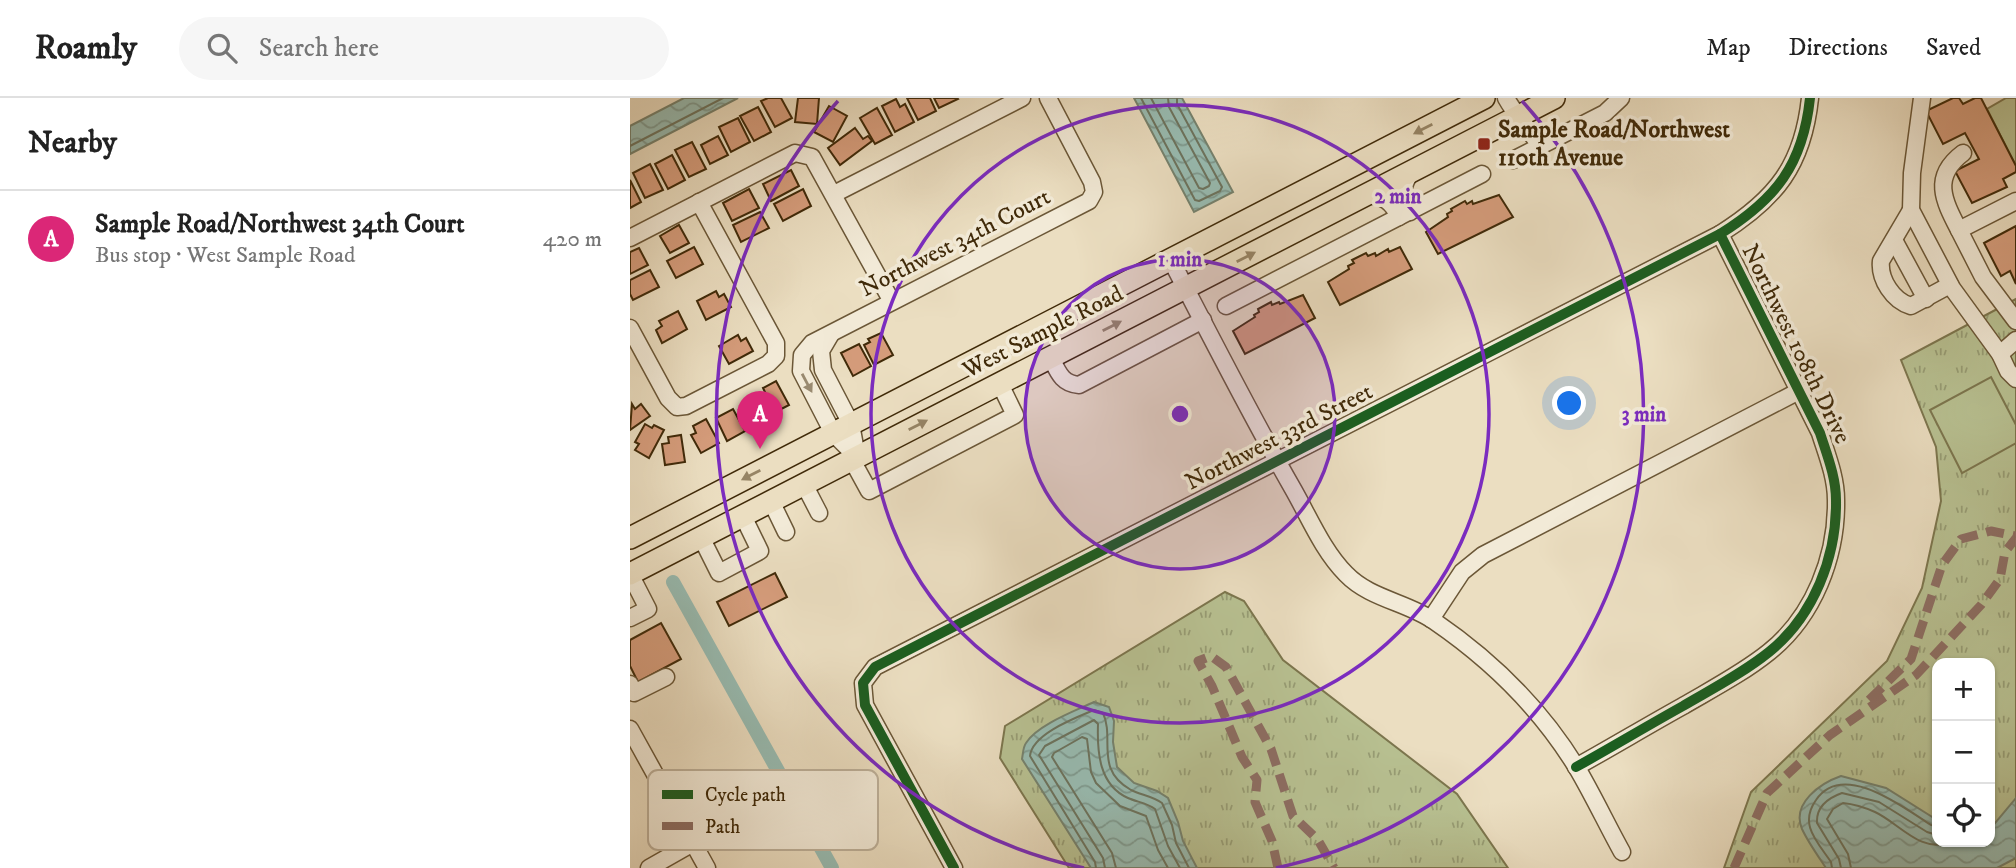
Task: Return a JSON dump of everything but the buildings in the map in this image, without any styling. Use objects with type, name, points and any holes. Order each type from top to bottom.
[{"type":"main road","name":"West Sample Road","points":[[630,538],[1484,98]]},
{"type":"main road","name":"West Sample Road","points":[[630,574],[1367,195],[1517,117],[1544,100]]},
{"type":"street","points":[[834,194],[1022,98]]},
{"type":"street","name":"Northwest 34th Court","points":[[1000,384],[1015,415],[869,491],[842,428],[801,371],[802,355],[812,343],[891,300],[1089,201],[1094,192],[1092,182],[1048,98]]},
{"type":"street","points":[[1507,98],[1517,117],[1527,126],[1539,146]]},
{"type":"street","points":[[1513,160],[1605,113],[1621,98]]},
{"type":"street","name":"Northwest 108th Drive","points":[[1576,767],[1734,676],[1771,650],[1799,619],[1820,586],[1833,544],[1836,499],[1831,465],[1820,433],[1720,234],[1749,216],[1773,193],[1791,166],[1805,134],[1810,98]]},
{"type":"street","points":[[1922,98],[1912,173],[1911,210],[1881,261],[1880,270],[1894,296],[1911,306],[1950,285]]},
{"type":"street","points":[[630,238],[795,153],[805,154],[812,157],[834,194],[891,300]]},
{"type":"street","points":[[1963,153],[1947,170],[1943,182],[1944,195],[1983,276],[2016,321]]},
{"type":"street","points":[[1405,214],[1402,191],[1411,172]]},
{"type":"street","points":[[1226,306],[1482,174]]},
{"type":"street","points":[[1367,195],[1387,199],[1405,214]]},
{"type":"street","points":[[1959,230],[2016,201]]},
{"type":"street","points":[[630,328],[668,398],[677,407],[686,406],[745,376],[768,364],[776,356],[776,343],[699,202]]},
{"type":"street","points":[[1911,210],[1950,285],[2016,379]]},
{"type":"street","name":"Northwest 33rd Street","points":[[954,868],[865,705],[863,683],[875,667],[1720,234]]},
{"type":"street","points":[[1894,240],[1926,299]]},
{"type":"street","points":[[1171,260],[1277,461],[1333,559],[1348,576],[1367,590],[1431,618],[1505,677],[1536,712],[1576,767],[1622,852]]},
{"type":"street","points":[[1051,358],[1063,380],[1079,385],[1203,320]]},
{"type":"street","points":[[2000,354],[2016,340]]},
{"type":"street","points":[[1431,618],[1462,572],[1483,555],[1798,391]]},
{"type":"street","points":[[804,484],[820,513]]},
{"type":"street","points":[[771,501],[786,532]]},
{"type":"street","points":[[701,537],[719,573],[760,551],[743,516]]},
{"type":"street","points":[[630,574],[648,609],[630,618]]},
{"type":"street","points":[[631,691],[666,677]]},
{"type":"street","points":[[630,729],[653,770]]},
{"type":"street","points":[[649,868],[681,850]]},
{"type":"street","points":[[697,850],[707,868]]},
{"type":"green space","points":[[2006,98],[2016,98],[2016,166],[1987,109]]},
{"type":"green space","points":[[2016,299],[2016,868],[1724,868],[1751,792],[1887,661],[1922,588],[1941,501],[1936,447],[1901,360]]},
{"type":"green space","points":[[1991,377],[2016,425],[2016,443],[1962,473],[1930,410]]},
{"type":"green space","points":[[1225,592],[1244,601],[1283,660],[1457,794],[1508,868],[1069,868],[1000,758],[1005,726]]},
{"type":"water","points":[[684,98],[738,98],[630,154],[630,126]]},
{"type":"water","points":[[1134,98],[1182,98],[1233,192],[1194,212]]},
{"type":"water","points":[[1094,702],[1109,707],[1114,721],[1113,742],[1117,767],[1134,783],[1168,798],[1183,841],[1197,868],[1091,868],[1022,759],[1025,745],[1031,736],[1057,719]]},
{"type":"water","points":[[1841,776],[1886,788],[1932,817],[1932,847],[1995,847],[1995,823],[2016,798],[2016,858],[1997,868],[1826,868],[1810,844],[1800,820],[1804,803],[1825,784]]},
{"type":"waterway","points":[[673,582],[778,770]]},
{"type":"waterway","points":[[822,850],[832,868]]},
{"type":"marked path","points":[[1869,700],[1911,659],[1942,565],[1961,539],[1991,531],[2016,536]]},
{"type":"marked path","points":[[1734,868],[1767,793],[1830,735],[1916,675],[1981,605],[2000,579],[2005,552],[2016,538]]},
{"type":"marked path","points":[[1278,868],[1272,841],[1255,802],[1257,780],[1242,757],[1212,686],[1198,661],[1211,656],[1226,667],[1271,749],[1293,816],[1318,840],[1334,868]]},
{"type":"cycle path","points":[[1576,767],[1749,667],[1769,652],[1799,621],[1820,583],[1827,563],[1835,521],[1836,491],[1820,433],[1720,234],[1757,207],[1783,178],[1801,143],[1810,98]]},
{"type":"cycle path","points":[[954,868],[865,705],[863,683],[875,667],[1720,234]]},
{"type":"place","name":"Sample Road/Northwest 110th Avenue","points":[[1484,144]]},
{"type":"place","name":"Sample Road/Northwest 34th Court","points":[[760,449]]}]
